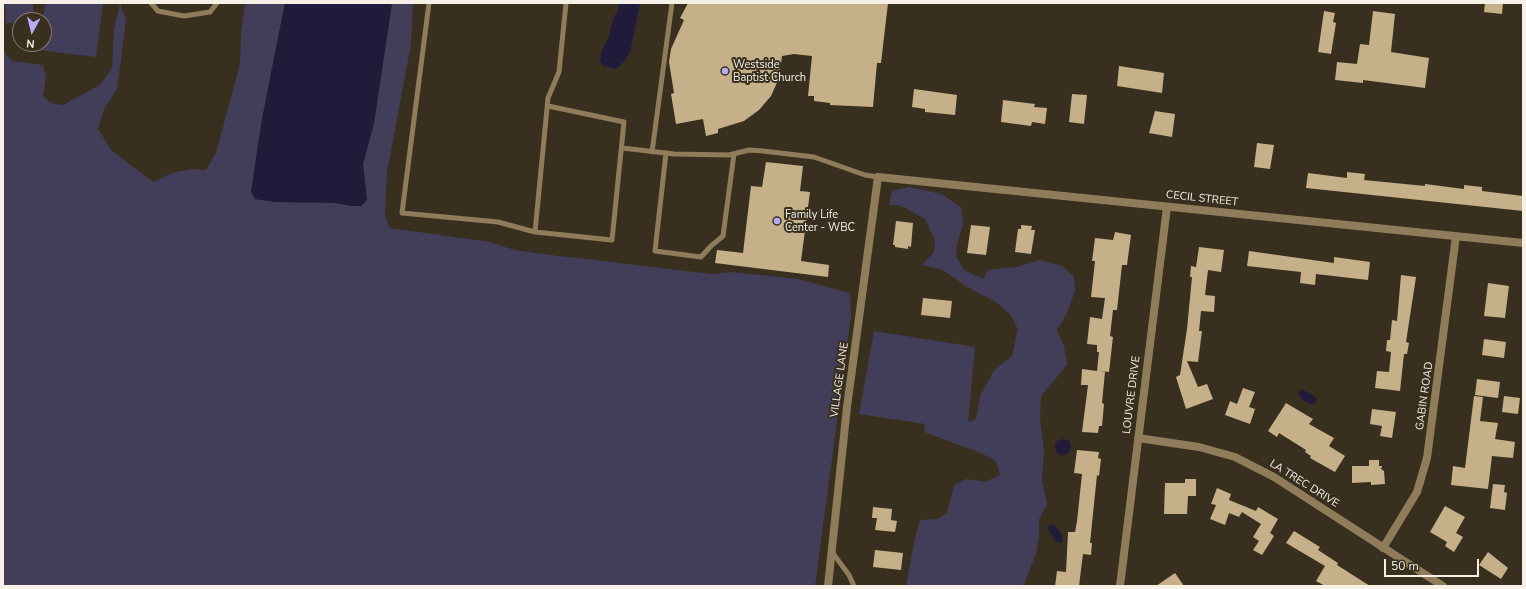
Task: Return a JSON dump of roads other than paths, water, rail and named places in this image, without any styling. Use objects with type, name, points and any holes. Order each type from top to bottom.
[{"type":"street","name":"CECIL STREET","points":[[878,177],[1523,243]]},
{"type":"street","name":"VILLAGE LANE","points":[[828,586],[847,407],[878,177]]},
{"type":"street","name":"LOUVRE DRIVE","points":[[1120,586],[1167,207]]},
{"type":"street","name":"GABIN ROAD","points":[[1383,548],[1417,492],[1428,458],[1456,236]]},
{"type":"street","name":"LA TREC DRIVE","points":[[1138,438],[1199,447],[1235,457],[1274,477],[1442,586]]},
{"type":"lane","points":[[151,3],[158,12],[184,16],[210,12],[217,3]]},
{"type":"lane","points":[[428,3],[402,213],[498,222],[535,232],[612,240],[624,122],[548,106]]},
{"type":"lane","points":[[535,232],[548,106],[552,85],[558,72],[566,3]]},
{"type":"lane","points":[[652,152],[672,3]]},
{"type":"lane","points":[[622,148],[666,153],[734,154],[754,150],[814,157],[869,176],[878,177]]},
{"type":"lane","points":[[666,153],[655,251],[701,257],[723,236],[734,154]]},
{"type":"lane","points":[[832,552],[849,575],[854,586]]},
{"type":"place","name":"Westside Baptist Church","points":[[725,71]]},
{"type":"place","name":"Family Life Center - WBC","points":[[777,221]]}]
